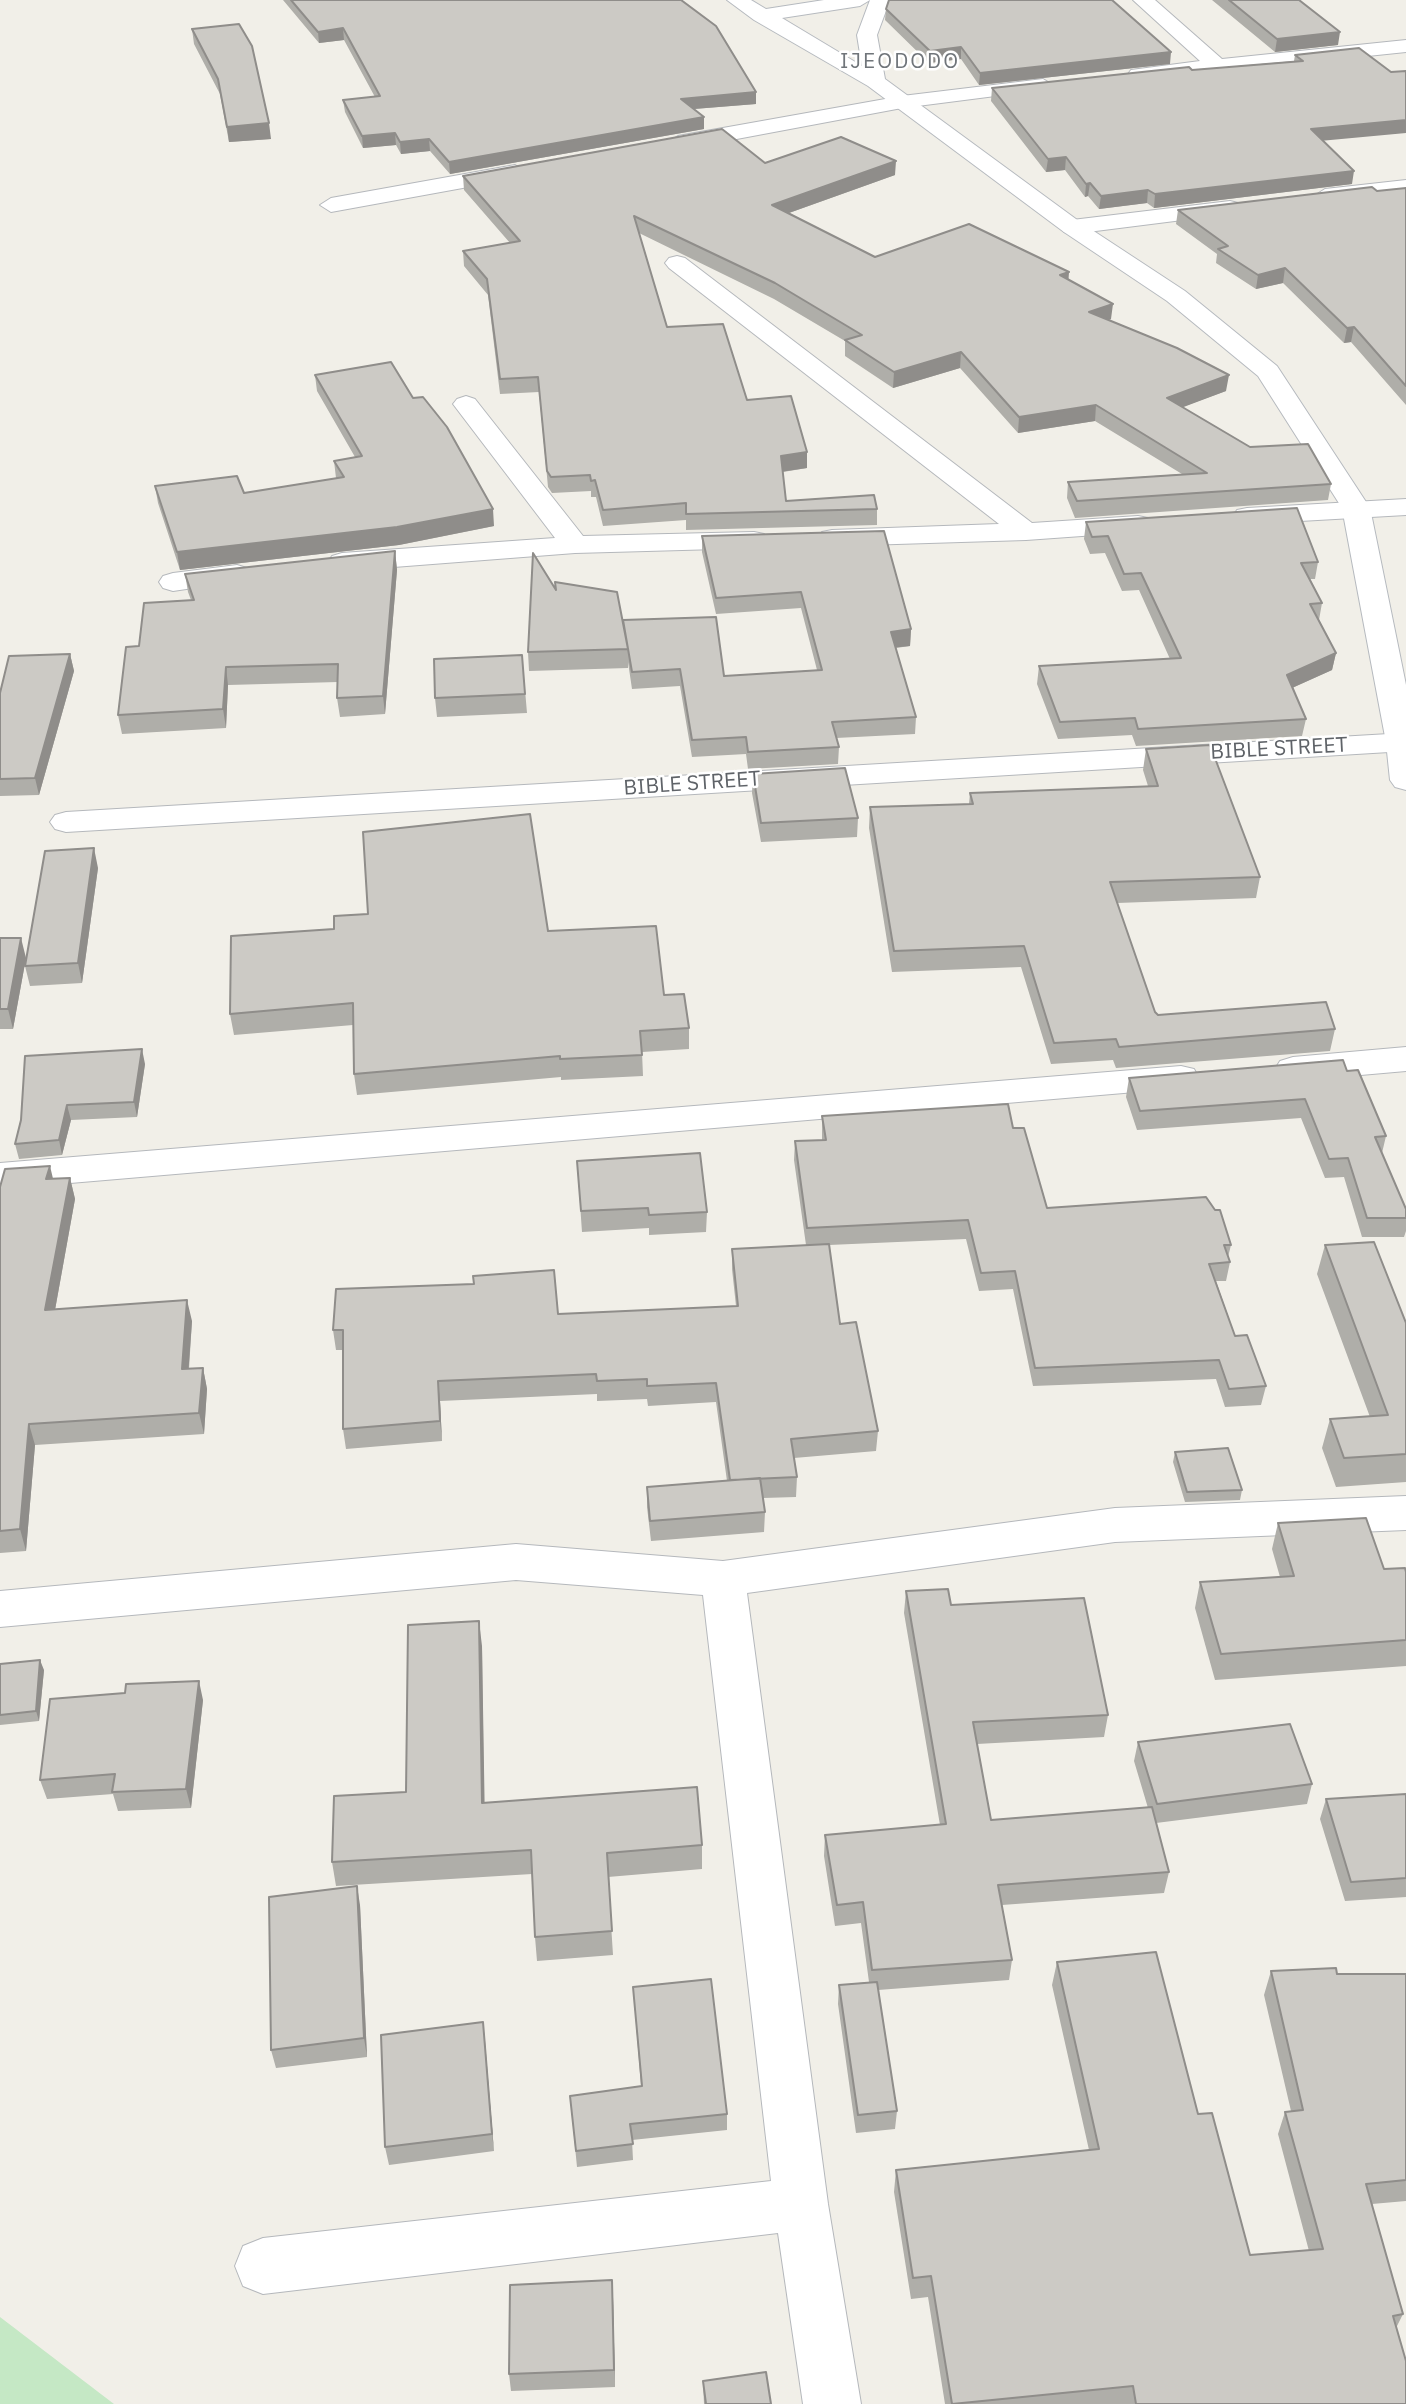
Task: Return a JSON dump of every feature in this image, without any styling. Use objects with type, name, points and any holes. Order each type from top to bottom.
[{"type":"street","points":[[737,0],[876,82],[1072,227],[1175,296],[1268,371],[1356,509],[1404,742],[1406,780]]},
{"type":"street","points":[[761,16],[860,0]]},
{"type":"street","points":[[876,82],[867,35],[880,0]]},
{"type":"street","points":[[1143,0],[1216,65]]},
{"type":"street","points":[[1120,76],[1406,47]]},
{"type":"street","points":[[661,146],[902,102],[1066,83]]},
{"type":"street","points":[[331,205],[538,168]]},
{"type":"street","points":[[1299,200],[1406,187]]},
{"type":"street","points":[[1072,227],[1259,204]]},
{"type":"street","points":[[677,264],[1026,532]]},
{"type":"street","points":[[466,404],[575,545]]},
{"type":"street","points":[[1219,518],[1406,507]]},
{"type":"street","points":[[318,565],[575,545],[1026,532],[1164,522]]},
{"type":"street","points":[[173,582],[266,571]]},
{"type":"street","name":"BIBLE STREET","points":[[66,822],[1404,742]]},
{"type":"street","points":[[1254,1072],[1406,1059]]},
{"type":"street","points":[[0,1176],[1212,1075]]},
{"type":"street","points":[[0,1609],[516,1562],[723,1579],[1115,1525],[1406,1513]]},
{"type":"street","points":[[723,1579],[801,2204],[832,2404]]},
{"type":"street","points":[[263,2266],[801,2204]]},
{"type":"green space","points":[[0,2317],[114,2404],[0,2404]]},
{"type":"building","points":[[291,0],[681,0],[716,26],[756,92],[681,99],[704,117],[449,162],[429,139],[400,142],[395,133],[362,136],[343,100],[380,96],[343,28],[318,32]]},
{"type":"building","points":[[889,0],[1112,0],[1171,52],[980,73],[961,47],[930,51],[886,9]]},
{"type":"building","points":[[1229,0],[1299,0],[1340,32],[1277,39]]},
{"type":"building","points":[[239,24],[252,46],[269,123],[227,127],[218,79],[192,29]]},
{"type":"building","points":[[1359,48],[1391,72],[1406,71],[1406,120],[1311,129],[1354,171],[1155,194],[1148,190],[1101,196],[1090,183],[1086,184],[1066,157],[1048,159],[992,88],[1189,67],[1192,70],[1303,61],[1295,55]]},
{"type":"building","points":[[722,129],[765,163],[841,137],[896,161],[772,205],[875,257],[969,224],[1069,272],[1060,275],[1113,304],[1089,312],[1177,348],[1229,375],[1167,398],[1250,447],[1308,444],[1331,484],[1077,501],[1068,482],[1207,473],[1096,405],[1019,417],[961,352],[894,372],[845,340],[862,335],[775,283],[634,216],[667,327],[723,324],[747,400],[791,396],[807,452],[781,456],[786,501],[874,495],[877,509],[686,514],[686,503],[603,510],[595,480],[591,481],[590,475],[551,477],[547,471],[538,377],[500,379],[487,279],[463,251],[520,241],[463,176]]},
{"type":"building","points":[[1372,187],[1377,191],[1406,188],[1406,386],[1354,327],[1347,328],[1285,268],[1258,275],[1218,249],[1228,246],[1178,210]]},
{"type":"building","points":[[391,362],[413,398],[423,397],[447,427],[493,509],[397,527],[177,552],[155,486],[237,476],[244,493],[344,477],[334,461],[362,456],[315,375]]},
{"type":"building","points":[[1297,508],[1318,562],[1301,563],[1322,603],[1310,604],[1336,653],[1287,675],[1306,719],[1138,729],[1135,718],[1060,722],[1039,666],[1181,658],[1141,573],[1124,574],[1108,536],[1092,537],[1086,522]]},
{"type":"building","points":[[884,531],[911,629],[891,632],[916,717],[832,722],[839,747],[748,752],[746,737],[692,740],[680,669],[632,672],[623,620],[716,617],[724,676],[822,670],[801,592],[716,598],[702,536]]},
{"type":"building","points":[[395,551],[383,696],[337,698],[338,664],[226,667],[223,709],[118,715],[126,647],[139,646],[144,603],[194,600],[185,574]]},
{"type":"building","points":[[533,553],[556,590],[555,582],[617,592],[628,649],[528,652]]},
{"type":"building","points":[[70,654],[35,778],[0,779],[0,693],[9,656]]},
{"type":"building","points":[[522,655],[525,694],[435,698],[434,659]]},
{"type":"building","points":[[1210,745],[1260,877],[1110,882],[1155,1012],[1158,1015],[1326,1002],[1335,1029],[1119,1047],[1116,1039],[1054,1043],[1024,946],[894,951],[870,807],[973,804],[970,793],[1158,786],[1146,749]]},
{"type":"building","points":[[845,768],[858,818],[761,823],[753,774]]},
{"type":"building","points":[[530,814],[548,931],[656,926],[664,995],[684,994],[689,1028],[640,1031],[642,1055],[560,1059],[560,1056],[354,1074],[353,1003],[230,1014],[231,936],[334,929],[334,916],[368,914],[363,832]]},
{"type":"building","points":[[94,848],[78,963],[25,966],[45,851]]},
{"type":"building","points":[[0,938],[21,938],[8,1009],[0,1009]]},
{"type":"building","points":[[142,1049],[134,1102],[67,1105],[59,1140],[15,1144],[21,1120],[25,1056]]},
{"type":"building","points":[[1343,1060],[1347,1071],[1358,1070],[1386,1136],[1375,1137],[1406,1209],[1406,1218],[1367,1218],[1348,1158],[1329,1159],[1305,1099],[1140,1111],[1129,1078]]},
{"type":"building","points":[[1008,1104],[1013,1128],[1024,1128],[1047,1208],[1206,1197],[1215,1210],[1220,1210],[1231,1245],[1224,1245],[1230,1262],[1209,1264],[1235,1336],[1247,1335],[1266,1386],[1229,1389],[1219,1360],[1035,1368],[1015,1271],[981,1273],[968,1220],[807,1228],[795,1141],[826,1140],[822,1116]]},
{"type":"building","points":[[700,1153],[707,1212],[649,1215],[648,1208],[581,1211],[577,1161]]},
{"type":"building","points":[[50,1166],[46,1179],[70,1178],[45,1310],[187,1300],[182,1369],[203,1368],[199,1413],[29,1424],[20,1529],[0,1531],[0,1187],[5,1169]]},
{"type":"building","points":[[1374,1242],[1406,1323],[1406,1454],[1344,1458],[1330,1419],[1388,1415],[1325,1245]]},
{"type":"building","points":[[829,1244],[840,1324],[856,1322],[878,1431],[791,1439],[797,1477],[730,1480],[716,1383],[647,1386],[647,1379],[597,1381],[596,1374],[438,1381],[440,1421],[343,1429],[343,1330],[333,1330],[336,1289],[474,1284],[473,1276],[554,1270],[558,1314],[738,1306],[732,1249]]},
{"type":"building","points":[[1228,1448],[1242,1490],[1187,1492],[1175,1452]]},
{"type":"building","points":[[760,1478],[765,1512],[650,1521],[647,1487]]},
{"type":"building","points":[[1366,1518],[1384,1569],[1405,1568],[1406,1640],[1221,1654],[1200,1582],[1294,1576],[1278,1523]]},
{"type":"building","points":[[948,1589],[951,1605],[1084,1598],[1108,1715],[973,1722],[991,1820],[1152,1807],[1169,1872],[998,1885],[1012,1960],[872,1970],[863,1902],[837,1905],[825,1835],[946,1824],[906,1591]]},
{"type":"building","points":[[479,1621],[482,1803],[697,1787],[702,1845],[607,1853],[612,1931],[535,1937],[531,1850],[332,1862],[334,1796],[406,1792],[408,1625]]},
{"type":"building","points":[[40,1660],[36,1711],[0,1715],[0,1664]]},
{"type":"building","points":[[199,1681],[186,1789],[112,1792],[115,1774],[40,1780],[50,1699],[125,1693],[126,1684]]},
{"type":"building","points":[[1290,1724],[1312,1784],[1157,1804],[1138,1742]]},
{"type":"building","points":[[1406,1794],[1406,1878],[1351,1882],[1326,1799]]},
{"type":"building","points":[[357,1886],[364,2038],[271,2050],[269,1897]]},
{"type":"building","points":[[1156,1952],[1198,2114],[1212,2113],[1250,2255],[1323,2249],[1285,2112],[1303,2110],[1271,1971],[1336,1968],[1337,1974],[1406,1974],[1406,2180],[1366,2184],[1403,2314],[1393,2316],[1406,2361],[1406,2404],[1136,2404],[1133,2386],[952,2404],[931,2276],[913,2278],[896,2170],[1099,2149],[1057,1962]]},
{"type":"building","points":[[711,1979],[727,2114],[630,2124],[633,2144],[576,2151],[570,2096],[642,2086],[633,1987]]},
{"type":"building","points":[[877,1982],[897,2111],[858,2115],[839,1985]]},
{"type":"building","points":[[483,2022],[492,2134],[385,2147],[381,2035]]},
{"type":"building","points":[[612,2280],[614,2370],[509,2374],[510,2285]]},
{"type":"building","points":[[766,2372],[771,2404],[706,2404],[703,2381]]},
{"type":"district","name":"IJEODODO","points":[[900,62]]}]
